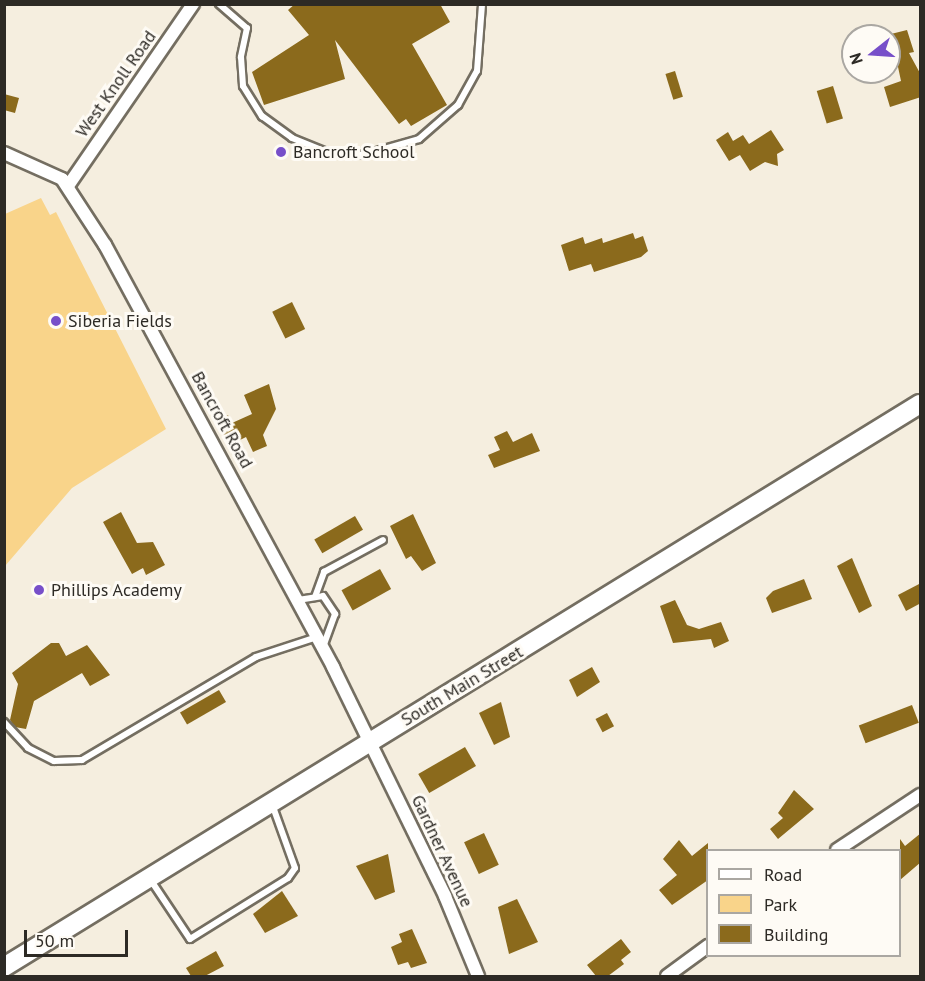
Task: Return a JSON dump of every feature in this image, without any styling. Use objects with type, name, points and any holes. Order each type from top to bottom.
[{"type":"main road","name":"South Main Street","points":[[4,967],[921,404]]},
{"type":"street","name":"West Knoll Road","points":[[68,186],[193,4]]},
{"type":"street","name":"Bancroft Road","points":[[4,153],[43,166],[68,186],[298,600],[370,741]]},
{"type":"street","name":"Gardner Avenue","points":[[370,741],[478,976]]},
{"type":"street","points":[[839,849],[921,795]]},
{"type":"street","points":[[667,976],[706,947]]},
{"type":"lane","points":[[219,4],[248,28],[241,57],[243,86],[262,116],[292,138],[329,153],[363,154],[419,139],[458,105],[477,71],[482,4]]},
{"type":"lane","points":[[315,597],[324,572],[383,540]]},
{"type":"lane","points":[[4,722],[28,748],[54,761],[82,760],[255,657],[320,642],[335,614],[323,596],[298,600]]},
{"type":"lane","points":[[149,879],[190,939],[288,878],[295,868],[272,804]]},
{"type":"green space","name":"Siberia Fields","points":[[41,198],[50,215],[56,212],[166,429],[72,488],[5,566],[5,214]]},
{"type":"building","points":[[295,4],[440,4],[450,22],[412,44],[447,105],[411,126],[406,119],[399,124],[335,40],[345,79],[264,105],[252,72],[309,35],[288,10]]},
{"type":"building","points":[[907,30],[914,52],[909,53],[921,75],[921,97],[890,107],[884,87],[901,84],[901,32]]},
{"type":"building","points":[[675,71],[683,97],[673,100],[665,74]]},
{"type":"building","points":[[833,86],[843,119],[827,123],[817,91]]},
{"type":"building","points":[[4,94],[19,98],[15,113],[4,110]]},
{"type":"building","points":[[771,130],[784,150],[777,154],[778,166],[765,162],[750,171],[740,155],[729,161],[716,140],[728,132],[733,141],[743,135],[749,144]]},
{"type":"building","points":[[633,233],[635,239],[643,236],[648,251],[641,257],[594,272],[591,264],[569,271],[561,245],[583,237],[585,244],[602,238],[603,243]]},
{"type":"building","points":[[292,302],[305,329],[285,339],[272,312]]},
{"type":"building","points":[[269,384],[276,409],[263,435],[267,446],[253,452],[246,437],[228,446],[217,420],[228,415],[232,423],[252,414],[244,395]]},
{"type":"building","points":[[507,431],[513,442],[532,433],[540,451],[494,468],[488,455],[500,450],[494,437]]},
{"type":"building","points":[[121,512],[137,543],[153,542],[165,565],[146,575],[143,568],[132,574],[103,522]]},
{"type":"building","points":[[413,514],[436,563],[422,571],[411,556],[406,559],[390,526]]},
{"type":"building","points":[[355,516],[363,530],[322,553],[314,540]]},
{"type":"building","points":[[852,558],[872,606],[859,613],[837,566]]},
{"type":"building","points":[[380,569],[391,589],[353,610],[342,590]]},
{"type":"building","points":[[804,579],[812,599],[772,613],[766,598],[773,591]]},
{"type":"building","points":[[921,583],[921,603],[906,611],[898,595]]},
{"type":"building","points":[[675,600],[687,625],[699,629],[721,622],[729,641],[714,648],[711,639],[673,643],[660,606]]},
{"type":"building","points":[[51,643],[59,643],[66,656],[87,645],[110,675],[90,686],[82,673],[34,701],[26,729],[15,727],[10,720],[18,684],[12,673]]},
{"type":"building","points":[[592,667],[600,682],[577,697],[569,680]]},
{"type":"building","points":[[219,690],[226,702],[187,725],[180,712]]},
{"type":"building","points":[[501,702],[510,737],[494,745],[479,713]]},
{"type":"building","points":[[912,705],[919,723],[866,743],[859,725]]},
{"type":"building","points":[[607,713],[614,726],[603,732],[596,719]]},
{"type":"building","points":[[465,747],[476,766],[429,793],[418,774]]},
{"type":"building","points":[[794,790],[814,809],[778,839],[770,829],[783,818],[778,813]]},
{"type":"building","points":[[484,833],[499,865],[479,874],[464,842]]},
{"type":"building","points":[[921,833],[921,862],[901,879],[900,839],[905,846]]},
{"type":"building","points":[[679,840],[692,856],[708,843],[706,881],[672,905],[659,890],[677,875],[663,859]]},
{"type":"building","points":[[388,854],[395,892],[375,900],[356,866]]},
{"type":"building","points":[[282,891],[298,916],[265,933],[253,914]]},
{"type":"building","points":[[517,899],[538,942],[509,954],[498,907]]},
{"type":"building","points":[[412,929],[427,963],[411,968],[408,962],[398,965],[391,947],[402,942],[399,934]]},
{"type":"building","points":[[621,939],[631,952],[621,960],[624,964],[608,976],[596,976],[587,965]]},
{"type":"building","points":[[216,951],[224,966],[205,976],[191,976],[186,968]]},
{"type":"place","name":"Bancroft School","points":[[281,152]]},
{"type":"place","name":"Siberia Fields","points":[[56,321]]},
{"type":"place","name":"Phillips Academy","points":[[39,590]]}]
